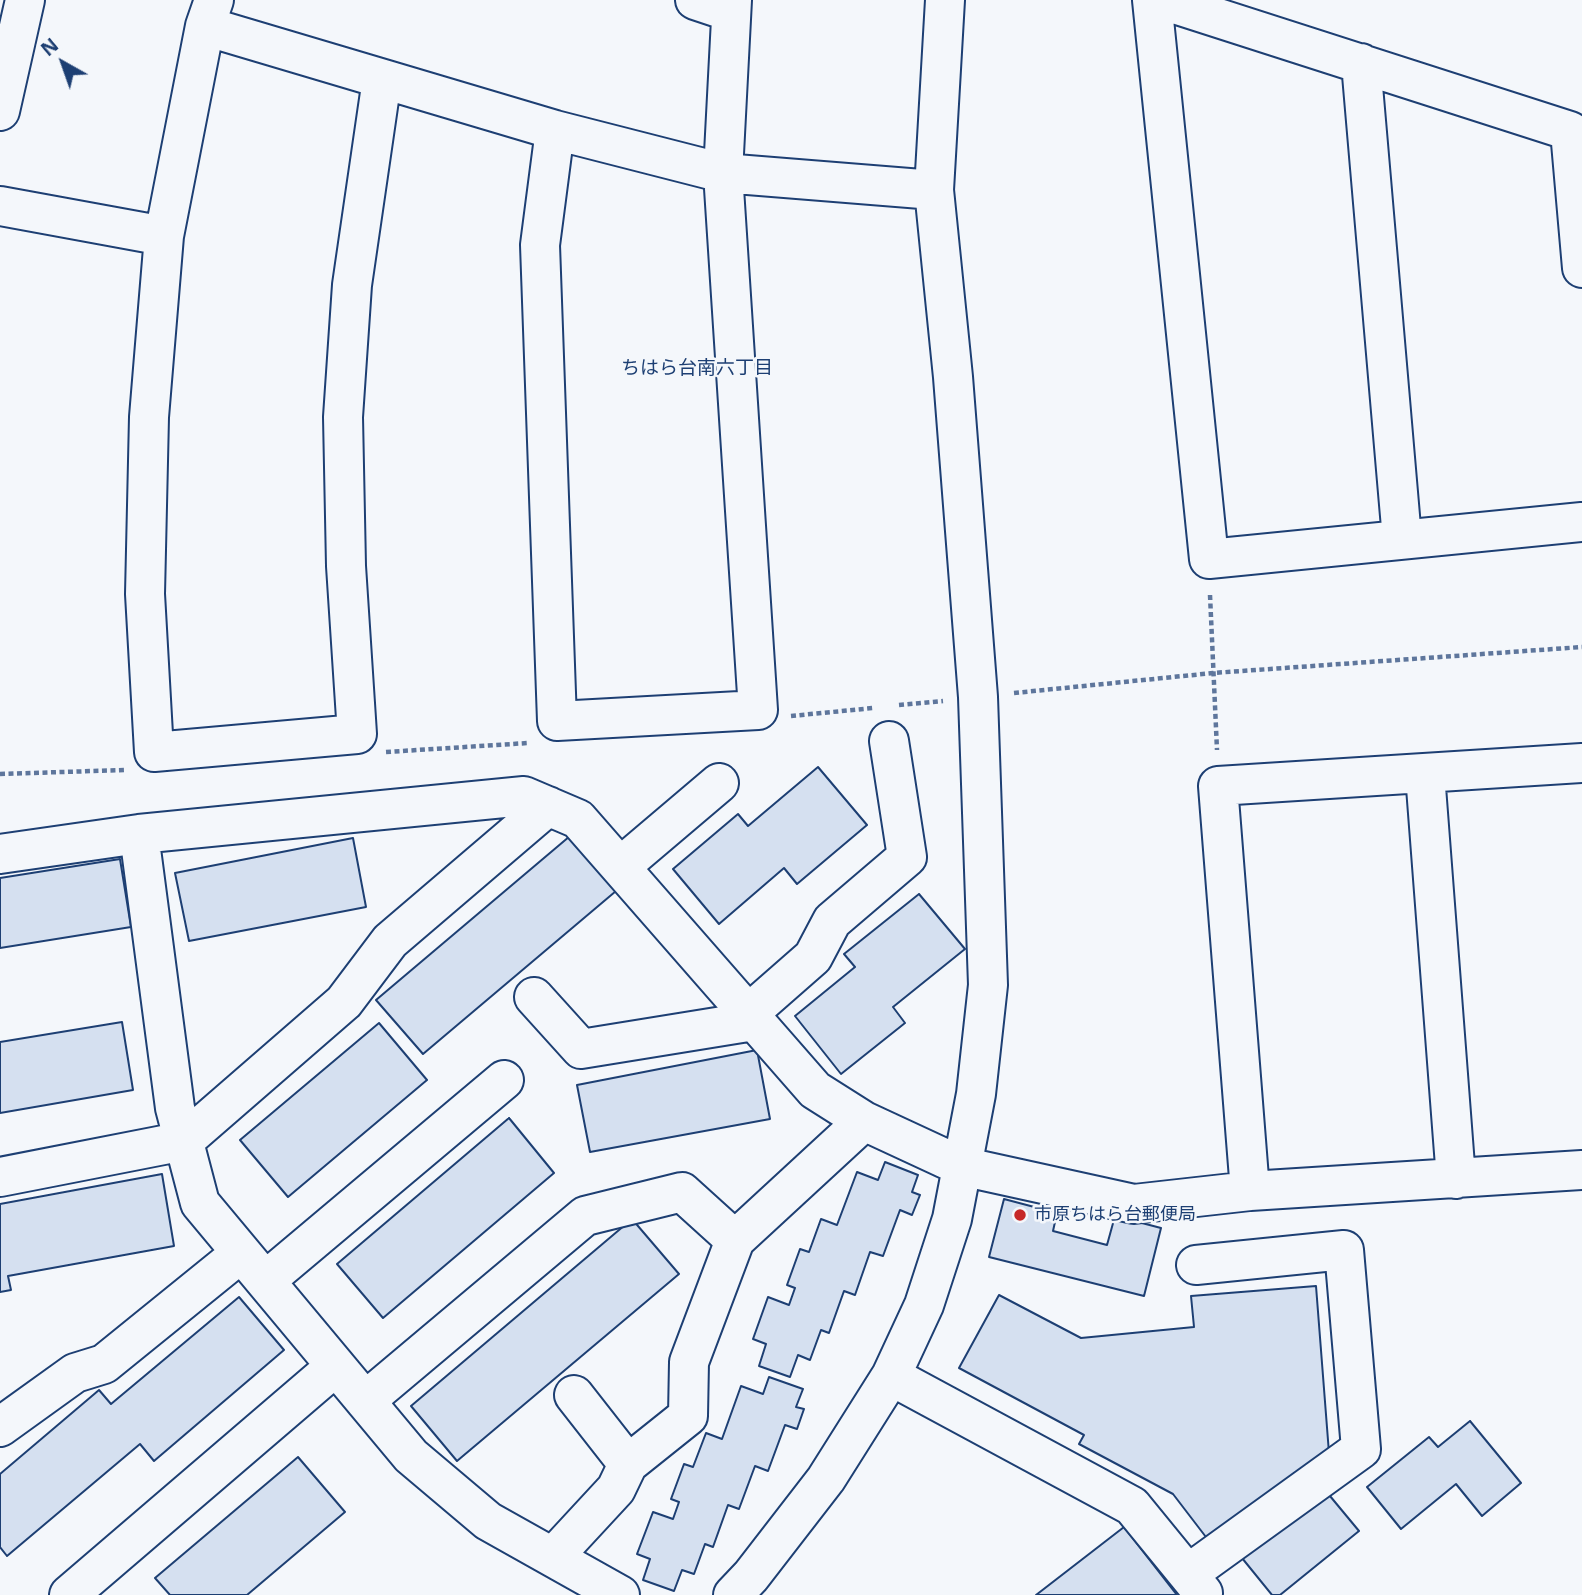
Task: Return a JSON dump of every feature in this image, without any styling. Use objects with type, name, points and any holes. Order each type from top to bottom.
[{"type":"street","points":[[0,111],[25,0]]},
{"type":"street","points":[[555,130],[540,245],[557,721],[758,710],[723,173],[732,6],[695,0]]},
{"type":"street","points":[[733,1595],[751,1576],[826,1479],[891,1376],[924,1305],[952,1219],[976,1094],[988,985],[978,697],[953,377],[934,190],[945,0]]},
{"type":"street","points":[[1152,0],[1209,559],[1582,522]]},
{"type":"street","points":[[1162,0],[1570,131],[1582,268]]},
{"type":"street","points":[[383,79],[352,285],[342,417],[346,566],[357,734],[154,752],[145,594],[149,417],[164,236],[209,13],[383,79],[555,130],[723,173],[934,190]]},
{"type":"street","points":[[1361,63],[1402,539]]},
{"type":"street","points":[[0,206],[164,236]]},
{"type":"street","points":[[534,998],[581,1049],[751,1017],[813,957],[832,921],[907,858],[888,741]]},
{"type":"street","points":[[1250,1191],[1218,786],[1582,763]]},
{"type":"street","points":[[1425,774],[1455,1179]]},
{"type":"street","points":[[620,867],[719,783]]},
{"type":"street","points":[[0,854],[139,834],[524,796],[578,819],[815,1090],[864,1121],[961,1166],[1134,1204],[1250,1191],[1582,1170]]},
{"type":"street","points":[[0,1177],[184,1141],[344,1002],[390,941],[548,806]]},
{"type":"street","points":[[139,834],[175,1108],[201,1203],[411,1456],[488,1521],[620,1595]]},
{"type":"street","points":[[0,1427],[75,1373],[104,1364],[253,1267],[504,1080]]},
{"type":"street","points":[[554,1556],[616,1489],[628,1464],[688,1416],[689,1362],[735,1240],[864,1121]]},
{"type":"street","points":[[365,1401],[585,1216],[682,1192],[735,1240]]},
{"type":"street","points":[[891,1376],[1132,1506],[1196,1585],[1361,1449],[1344,1250],[1196,1265]]},
{"type":"street","points":[[83,1591],[336,1366]]},
{"type":"street","points":[[574,1395],[628,1464]]},
{"type":"path","points":[[1209,559],[1218,786]]},
{"type":"path","points":[[758,710],[780,717],[1213,673],[1582,647]]},
{"type":"path","points":[[357,734],[364,753],[534,742],[557,721]]},
{"type":"path","points":[[0,774],[136,769],[154,752]]},
{"type":"building","points":[[818,767],[867,825],[797,884],[784,868],[719,924],[673,869],[738,814],[748,826]]},
{"type":"building","points":[[570,836],[616,891],[423,1054],[376,1000]]},
{"type":"building","points":[[353,838],[366,907],[189,941],[175,873]]},
{"type":"building","points":[[120,859],[131,927],[0,948],[0,878]]},
{"type":"building","points":[[919,894],[965,949],[893,1007],[905,1023],[841,1074],[795,1016],[855,967],[844,954]]},
{"type":"building","points":[[122,1022],[133,1090],[0,1113],[0,1042]]},
{"type":"building","points":[[379,1023],[427,1080],[288,1197],[240,1140]]},
{"type":"building","points":[[757,1050],[770,1119],[590,1152],[577,1085]]},
{"type":"building","points":[[509,1118],[554,1173],[383,1318],[337,1264]]},
{"type":"building","points":[[885,1162],[918,1175],[912,1192],[920,1195],[912,1215],[900,1210],[883,1256],[870,1252],[855,1295],[844,1291],[829,1333],[821,1330],[810,1360],[798,1355],[790,1377],[759,1366],[766,1344],[753,1339],[768,1297],[789,1305],[795,1288],[787,1285],[800,1249],[809,1252],[821,1219],[837,1225],[857,1172],[878,1180]]},
{"type":"building","points":[[162,1174],[174,1246],[8,1276],[11,1290],[0,1292],[0,1204]]},
{"type":"building","points":[[1004,1199],[1057,1213],[1053,1231],[1107,1245],[1115,1216],[1161,1228],[1144,1296],[989,1257]]},
{"type":"building","points":[[632,1219],[679,1274],[457,1461],[411,1406]]},
{"type":"building","points":[[1316,1286],[1330,1466],[1209,1541],[1173,1494],[1079,1444],[1084,1435],[959,1368],[999,1295],[1081,1338],[1194,1327],[1191,1296]]},
{"type":"building","points":[[239,1297],[284,1350],[154,1461],[140,1444],[7,1556],[0,1547],[0,1474],[99,1390],[111,1404]]},
{"type":"building","points":[[769,1377],[803,1389],[796,1407],[804,1409],[797,1429],[785,1425],[768,1471],[755,1466],[739,1509],[728,1505],[713,1547],[705,1544],[694,1574],[682,1570],[674,1591],[643,1580],[650,1559],[637,1554],[653,1512],[673,1519],[679,1502],[671,1499],[684,1464],[693,1467],[706,1433],[722,1439],[741,1386],[763,1394]]},
{"type":"building","points":[[1470,1421],[1521,1483],[1482,1516],[1456,1484],[1401,1529],[1367,1487],[1429,1437],[1438,1447]]},
{"type":"building","points":[[298,1457],[345,1512],[247,1595],[170,1595],[155,1578]]},
{"type":"building","points":[[1325,1490],[1359,1531],[1280,1595],[1272,1595],[1242,1558]]},
{"type":"building","points":[[1124,1527],[1177,1595],[1036,1595]]},
{"type":"place","name":"市原ちはら台郵便局","points":[[1020,1215]]},
{"type":"district","name":"ちはら台南六丁目","points":[[697,369]]}]
